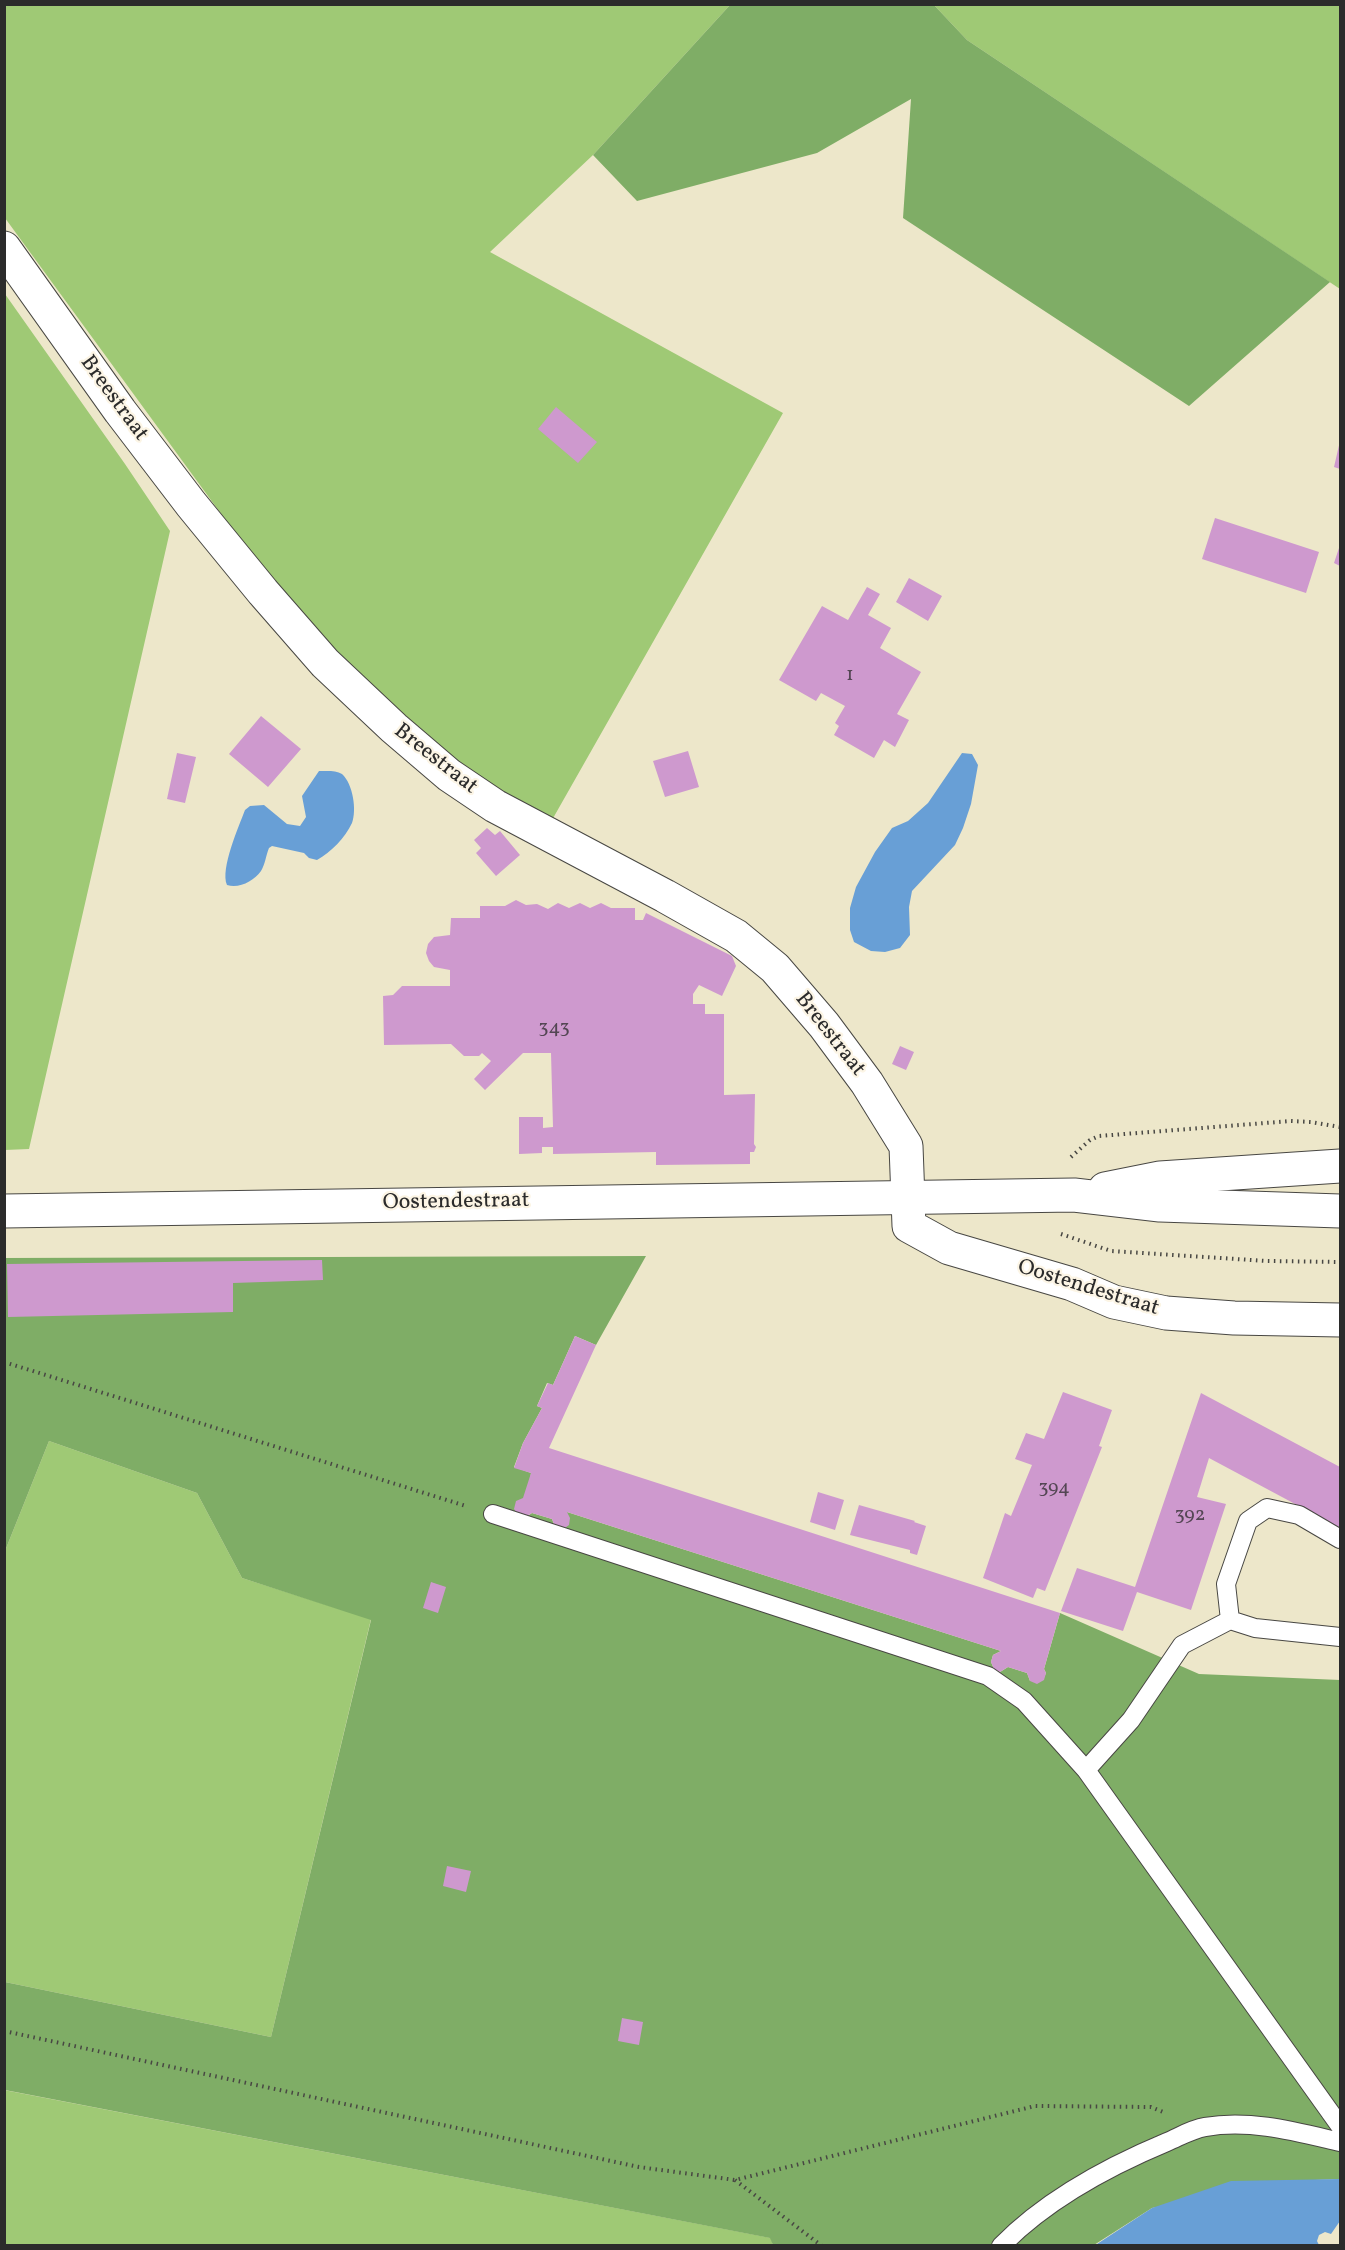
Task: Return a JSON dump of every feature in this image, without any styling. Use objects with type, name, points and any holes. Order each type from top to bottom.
[{"type":"street","name":"Breestraat","points":[[4,248],[120,411],[191,504],[325,663],[394,728],[449,775],[495,806],[736,936],[775,968],[824,1025],[867,1083],[906,1146],[908,1197]]},
{"type":"street","name":"Oostendestraat","points":[[1074,1195],[1160,1178],[1341,1166]]},
{"type":"street","name":"Oostendestraat","points":[[4,1211],[1074,1195],[1160,1205],[1341,1211]]},
{"type":"street","name":"Oostendestraat","points":[[908,1197],[909,1226],[949,1248],[1045,1275],[1114,1302],[1166,1313],[1234,1318],[1341,1320]]},
{"type":"lane","points":[[1230,1620],[1226,1584],[1248,1521],[1267,1508],[1299,1515],[1341,1539]]},
{"type":"lane","points":[[493,1514],[988,1676],[1024,1701],[1086,1770],[1341,2126]]},
{"type":"lane","points":[[1086,1770],[1131,1720],[1182,1645],[1230,1620],[1255,1628],[1341,1636]]},
{"type":"lane","points":[[1001,2246],[1014,2233],[1062,2196],[1116,2165],[1203,2127],[1246,2124],[1341,2142]]},
{"type":"path","points":[[1054,1232],[1111,1251],[1267,1261],[1341,1262]]},
{"type":"path","points":[[4,1362],[493,1514]]},
{"type":"path","points":[[4,2031],[639,2167],[735,2180],[1035,2106],[1150,2107],[1203,2127]]},
{"type":"path","points":[[735,2180],[822,2246]]},
{"type":"green space","points":[[4,5],[730,5],[593,155],[490,252],[783,413],[552,820],[482,780],[398,714],[332,650],[262,570],[5,218]]},
{"type":"green space","points":[[730,5],[934,5],[967,40],[1330,282],[1189,406],[903,218],[911,99],[817,153],[637,201],[593,155]]},
{"type":"green space","points":[[934,5],[1340,5],[1340,289],[967,40]]},
{"type":"green space","points":[[5,294],[170,531],[29,1149],[5,1150]]},
{"type":"green space","points":[[646,1256],[596,1345],[575,1336],[553,1385],[547,1383],[537,1406],[542,1408],[523,1443],[514,1467],[531,1473],[526,1517],[532,1513],[552,1519],[555,1527],[567,1512],[1001,1651],[993,1655],[991,1662],[994,1669],[1000,1672],[1008,1667],[1027,1673],[1030,1681],[1043,1680],[1060,1613],[1199,1674],[1340,1680],[1340,2179],[1290,2181],[1152,2208],[1094,2245],[773,2245],[770,2238],[5,2090],[5,1982],[271,2037],[371,1620],[242,1578],[197,1493],[49,1441],[5,1551],[5,1258]]},
{"type":"green space","points":[[49,1441],[197,1493],[242,1578],[371,1619],[271,2037],[5,1982],[5,1551]]},
{"type":"green space","points":[[4,2090],[771,2238],[773,2245],[5,2245]]},
{"type":"water","points":[[962,753],[972,754],[978,765],[971,804],[963,828],[955,845],[912,891],[909,907],[910,935],[900,948],[885,952],[871,951],[854,942],[850,930],[850,908],[856,887],[875,852],[892,828],[908,821],[928,803]]},
{"type":"water","points":[[319,771],[334,771],[342,774],[349,784],[354,804],[353,818],[342,839],[317,860],[309,858],[304,853],[272,846],[269,848],[258,875],[241,885],[227,885],[228,858],[245,810],[250,806],[264,805],[287,824],[300,826],[306,817],[302,796]]},
{"type":"water","points":[[1340,2179],[1340,2245],[1094,2246],[1152,2208],[1231,2181]]},
{"type":"pier","points":[[1340,2221],[1340,2245],[1319,2245],[1317,2241],[1319,2235],[1325,2232],[1331,2234]]},
{"type":"building","points":[[556,407],[597,442],[578,463],[538,429]]},
{"type":"building","points":[[1340,441],[1340,469],[1334,467]]},
{"type":"building","points":[[1215,518],[1319,552],[1306,593],[1202,559]]},
{"type":"building","points":[[1340,545],[1340,566],[1334,563]]},
{"type":"building","points":[[909,578],[942,596],[928,621],[896,602]]},
{"type":"building","points":[[867,587],[880,594],[868,615],[891,628],[880,648],[921,672],[897,714],[909,720],[895,747],[884,740],[874,758],[834,735],[839,726],[835,723],[845,706],[821,693],[816,701],[779,680],[822,606],[848,620]]},
{"type":"building","points":[[261,716],[301,749],[268,787],[229,754]]},
{"type":"building","points":[[688,751],[699,787],[665,797],[653,761]]},
{"type":"building","points":[[177,753],[196,757],[185,803],[167,799]]},
{"type":"building","points":[[487,828],[495,835],[500,831],[520,855],[496,876],[476,853],[481,848],[474,840]]},
{"type":"building","points":[[516,900],[526,905],[537,904],[548,909],[558,903],[569,908],[580,903],[590,908],[601,903],[611,908],[635,908],[635,920],[643,920],[646,913],[732,956],[736,966],[722,996],[699,985],[693,994],[693,1004],[705,1004],[705,1014],[724,1014],[724,1095],[755,1094],[754,1144],[756,1147],[754,1152],[750,1152],[750,1164],[656,1165],[656,1152],[553,1154],[553,1147],[542,1147],[542,1153],[519,1154],[519,1117],[543,1117],[543,1128],[553,1127],[551,1053],[523,1053],[485,1090],[474,1079],[491,1061],[482,1053],[479,1056],[464,1056],[451,1044],[384,1045],[383,996],[393,995],[402,986],[450,986],[450,970],[434,967],[426,953],[428,944],[434,937],[450,935],[451,918],[480,918],[480,906],[505,906]]},
{"type":"building","points":[[900,1046],[914,1052],[906,1070],[892,1064]]},
{"type":"building","points":[[322,1260],[323,1280],[233,1283],[233,1312],[8,1317],[7,1264]]},
{"type":"building","points":[[575,1336],[596,1345],[549,1448],[1060,1613],[1044,1669],[1046,1673],[1044,1680],[1037,1684],[1030,1681],[1027,1673],[1008,1667],[1000,1672],[994,1669],[991,1662],[993,1655],[1001,1651],[567,1512],[570,1518],[569,1525],[562,1530],[555,1527],[552,1519],[532,1513],[525,1517],[518,1515],[514,1509],[516,1501],[523,1498],[531,1473],[514,1468],[523,1443],[542,1408],[537,1406],[548,1383],[553,1385]]},
{"type":"building","points":[[1063,1392],[1112,1410],[1099,1446],[1102,1447],[1045,1591],[1037,1588],[1033,1598],[983,1578],[1005,1513],[1011,1516],[1032,1465],[1015,1459],[1026,1433],[1044,1439]]},
{"type":"building","points":[[1201,1393],[1340,1467],[1340,1528],[1209,1458],[1197,1497],[1226,1504],[1191,1610],[1137,1592],[1123,1631],[1061,1611],[1077,1568],[1135,1587]]},
{"type":"building","points":[[818,1492],[844,1500],[835,1530],[810,1522]]},
{"type":"building","points":[[859,1505],[926,1526],[917,1555],[910,1553],[910,1550],[850,1535]]},
{"type":"building","points":[[431,1582],[446,1587],[438,1613],[423,1608]]},
{"type":"building","points":[[447,1866],[471,1871],[466,1892],[443,1886]]},
{"type":"building","points":[[622,2018],[643,2022],[639,2045],[618,2041]]}]
